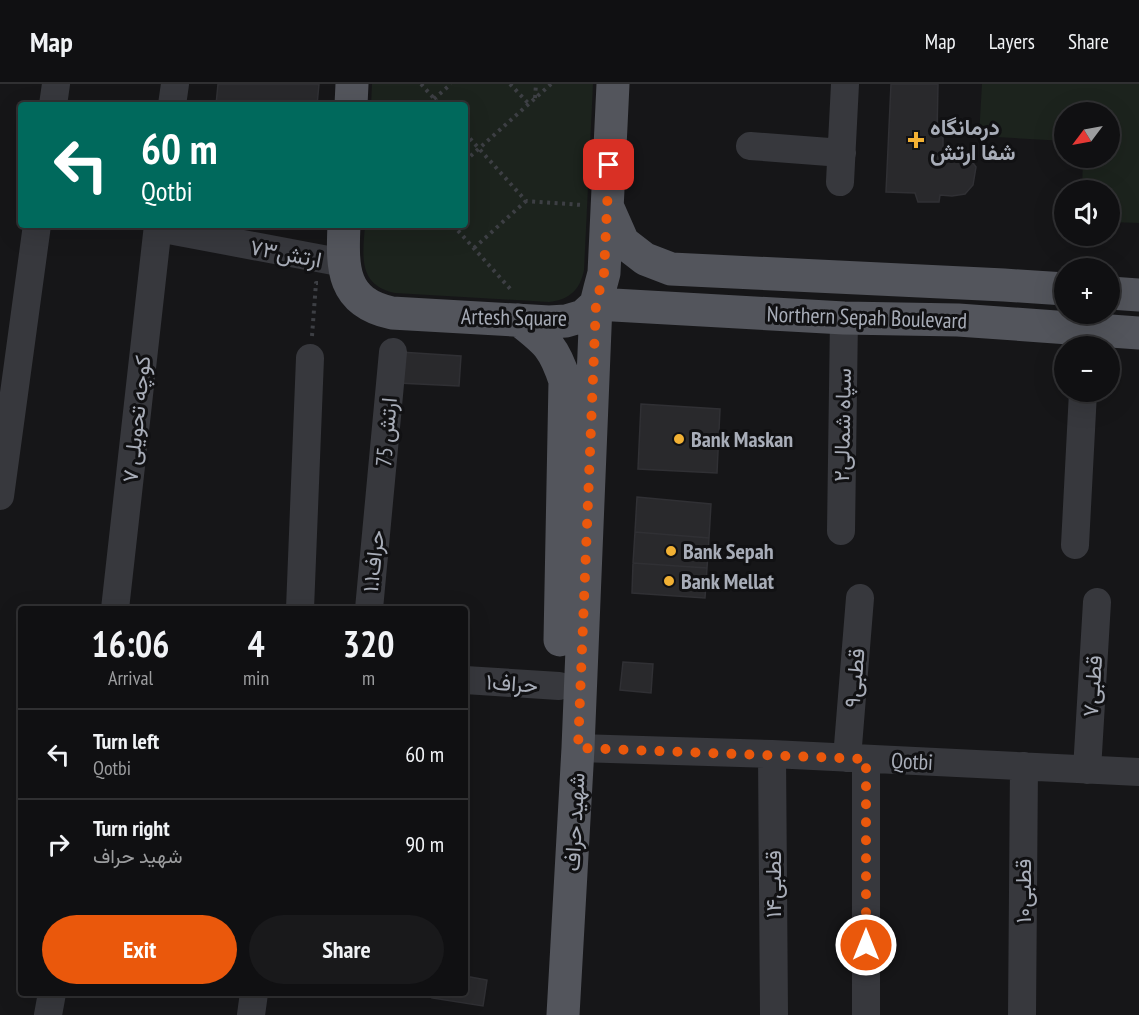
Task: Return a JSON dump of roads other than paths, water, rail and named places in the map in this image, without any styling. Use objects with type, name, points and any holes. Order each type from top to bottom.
[{"type":"main road","points":[[351,102],[352,84]]},
{"type":"main road","name":"Artesh Square","points":[[347,275],[362,301],[377,310],[392,313],[566,321],[584,316],[596,304],[604,273],[613,84]]},
{"type":"main road","name":"Northern Sepah Boulevard","points":[[607,206],[623,242],[645,259],[671,269],[1054,288]]},
{"type":"main road","points":[[345,228],[347,275]]},
{"type":"main road","points":[[669,308],[661,299],[656,287],[661,277],[671,269]]},
{"type":"main road","points":[[1120,294],[1139,295]]},
{"type":"main road","name":"Northern Sepah Boulevard","points":[[596,304],[844,318],[958,320],[1071,336]]},
{"type":"main road","name":"شهید حراف","points":[[563,1015],[578,748],[576,473],[596,304]]},
{"type":"main road","points":[[519,320],[546,341],[558,358],[565,381],[576,473],[559,686],[540,1015]]},
{"type":"main road","name":"Northern Sepah Boulevard","points":[[1107,336],[1139,333]]},
{"type":"street","points":[[53,102],[56,84]]},
{"type":"street","points":[[172,102],[175,84]]},
{"type":"street","points":[[840,182],[846,84]]},
{"type":"street","points":[[750,146],[842,153]]},
{"type":"street","points":[[0,496],[37,228]]},
{"type":"street","name":"کوچه تحویلی ۷","points":[[115,606],[158,228]]},
{"type":"street","name":"ارتش۷۳","points":[[162,228],[347,275]]},
{"type":"street","name":"سپاه شمالی۲","points":[[841,531],[844,318]]},
{"type":"street","name":"75 ارتش","points":[[378,513],[393,352]]},
{"type":"street","points":[[300,606],[310,358]]},
{"type":"street","points":[[1075,545],[1082,402]]},
{"type":"street","name":"حراف۱.۱","points":[[369,606],[378,513]]},
{"type":"street","name":"قطبی۹","points":[[860,598],[856,758],[866,1015]]},
{"type":"street","name":"قطبی۷","points":[[1087,770],[1097,602]]},
{"type":"street","name":"حراف۱","points":[[468,680],[559,686]]},
{"type":"street","name":"Qotbi","points":[[578,748],[772,754],[1139,772]]},
{"type":"street","name":"قطبی۱۴","points":[[772,754],[774,1015]]},
{"type":"street","name":"قطبی۱۰","points":[[1022,1015],[1024,766]]},
{"type":"street","points":[[48,1015],[51,996]]},
{"type":"street","points":[[251,1015],[254,996]]},
{"type":"place","name":"درمانگاه شفا ارتش","points":[[916,140]]},
{"type":"place","name":"Bank Maskan","points":[[679,439]]},
{"type":"place","name":"Bank Sepah","points":[[671,551]]},
{"type":"place","name":"Bank Mellat","points":[[669,581]]}]
